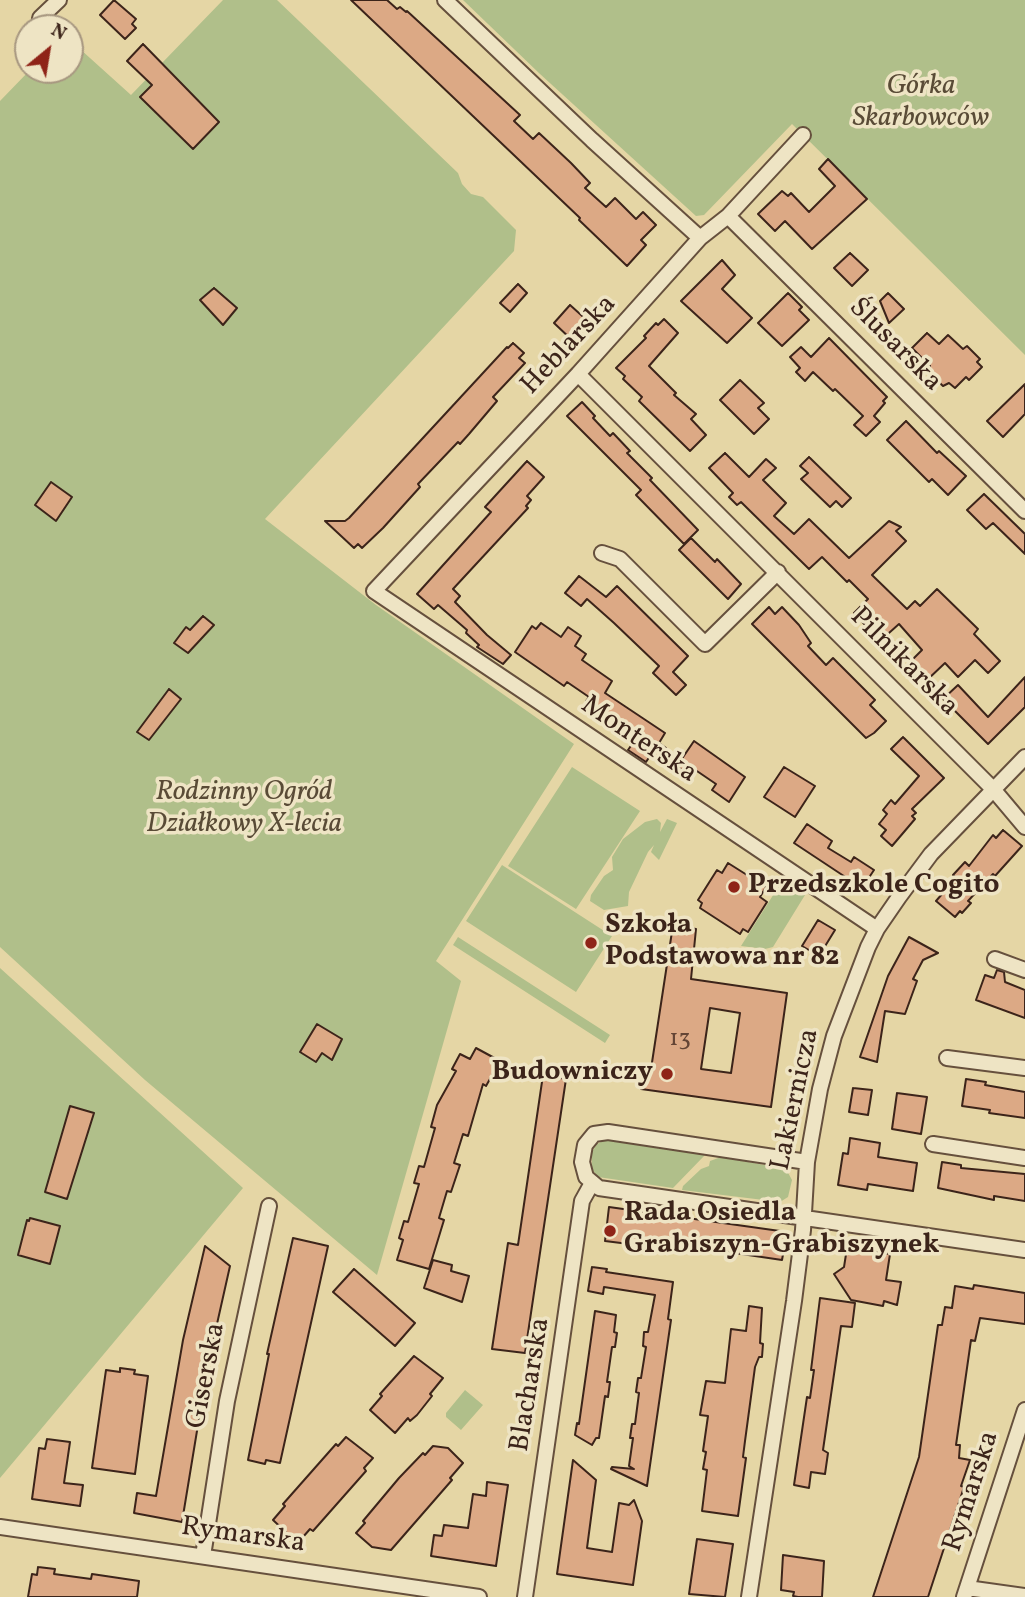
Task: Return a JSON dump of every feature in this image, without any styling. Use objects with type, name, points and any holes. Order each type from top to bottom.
[{"type":"street","points":[[44,14],[59,0]]},
{"type":"street","points":[[446,0],[592,140],[700,238]]},
{"type":"street","name":"Heblarska","points":[[374,591],[578,374],[700,238],[728,216],[803,135]]},
{"type":"street","name":"Ślusarska","points":[[728,216],[1025,511]]},
{"type":"street","name":"Pilnikarska","points":[[578,374],[993,789],[1025,827]]},
{"type":"street","points":[[602,554],[620,559],[705,644],[778,572]]},
{"type":"street","name":"Monterska","points":[[374,591],[877,929]]},
{"type":"street","name":"Lakiernicza","points":[[749,1597],[794,1301],[804,1217],[807,1162],[820,1089],[834,1036],[851,985],[877,929],[931,854],[1025,757]]},
{"type":"street","points":[[995,959],[1025,970]]},
{"type":"street","points":[[947,1058],[1025,1068]]},
{"type":"street","points":[[807,1162],[599,1132],[585,1144],[582,1163],[586,1177],[599,1188],[1025,1250]]},
{"type":"street","points":[[933,1144],[1025,1158]]},
{"type":"street","name":"Blacharska","points":[[525,1597],[582,1201],[592,1183]]},
{"type":"street","name":"Giserska","points":[[203,1556],[227,1401],[269,1206]]},
{"type":"street","name":"Rymarska","points":[[1025,1410],[966,1593],[1025,1596]]},
{"type":"street","name":"Rymarska","points":[[0,1527],[479,1597]]},
{"type":"green space","name":"Rodzinny Ogród Działkowy X-lecia","points":[[223,0],[277,0],[458,173],[462,184],[471,194],[483,197],[516,230],[514,251],[265,519],[376,605],[574,744],[436,961],[461,981],[377,1275],[145,1080],[0,947],[0,101],[16,84],[84,84],[84,53],[131,95]]},
{"type":"green space","name":"Górka Skarbowców","points":[[463,0],[1025,0],[1025,355],[792,124],[704,215],[696,216]]},
{"type":"green space","points":[[572,767],[640,811],[576,909],[508,866]]},
{"type":"green space","points":[[657,819],[661,823],[660,832],[667,819],[677,823],[659,860],[651,852],[654,845],[648,852],[629,892],[628,906],[604,910],[590,901],[604,876],[613,870],[612,857],[623,839],[645,822]]},
{"type":"green space","points":[[502,865],[612,936],[576,992],[466,921]]},
{"type":"green space","points":[[782,881],[805,895],[773,947],[765,949],[741,946]]},
{"type":"green space","points":[[458,937],[610,1035],[605,1043],[453,945]]},
{"type":"green space","points":[[0,968],[243,1188],[0,1478]]},
{"type":"green space","points":[[616,1140],[705,1155],[673,1188],[598,1177],[592,1169],[592,1152],[597,1144],[603,1141]]},
{"type":"green space","points":[[721,1157],[786,1169],[792,1180],[788,1197],[780,1202],[682,1190],[701,1169],[709,1166],[710,1161]]},
{"type":"green space","points":[[465,1390],[483,1405],[461,1430],[446,1417],[446,1413]]},
{"type":"building","points":[[114,0],[136,19],[132,24],[136,28],[125,39],[100,15]]},
{"type":"building","points":[[351,0],[387,0],[397,9],[400,7],[407,11],[520,115],[514,121],[533,139],[539,133],[571,163],[590,183],[585,188],[606,207],[615,198],[636,219],[643,212],[656,225],[641,240],[646,245],[627,266]]},
{"type":"building","points":[[143,44],[219,122],[193,149],[140,97],[152,85],[127,61]]},
{"type":"building","points":[[828,159],[867,199],[812,249],[785,221],[775,231],[758,214],[782,191],[788,196],[791,193],[809,212],[835,186],[819,169]]},
{"type":"building","points":[[850,253],[868,270],[852,286],[834,268]]},
{"type":"building","points":[[722,260],[735,275],[722,289],[752,318],[727,343],[681,301]]},
{"type":"building","points":[[518,284],[527,293],[510,312],[500,303]]},
{"type":"building","points":[[214,288],[237,308],[223,325],[200,300]]},
{"type":"building","points":[[788,293],[802,307],[799,310],[809,320],[782,346],[758,323]]},
{"type":"building","points":[[888,293],[904,309],[889,323],[880,301]]},
{"type":"building","points":[[570,305],[590,323],[573,341],[554,323]]},
{"type":"building","points":[[664,319],[678,333],[649,366],[676,393],[674,395],[696,414],[691,419],[706,435],[690,451],[639,401],[642,397],[623,379],[625,376],[616,368],[646,338],[644,336],[656,323],[658,325]]},
{"type":"building","points":[[927,333],[939,344],[948,335],[963,349],[967,346],[980,359],[977,362],[982,367],[969,380],[966,377],[955,388],[949,383],[943,386],[926,370],[930,366],[912,348]]},
{"type":"building","points":[[829,338],[887,397],[874,416],[880,422],[866,436],[854,425],[863,416],[813,372],[805,381],[796,372],[800,368],[790,357],[801,347],[811,357]]},
{"type":"building","points":[[513,343],[524,353],[519,358],[525,363],[493,397],[497,401],[460,444],[458,442],[418,484],[420,487],[383,528],[362,548],[358,544],[354,548],[325,521],[345,521],[349,518]]},
{"type":"building","points":[[740,380],[764,403],[758,408],[769,419],[754,434],[720,400]]},
{"type":"building","points":[[1025,384],[1025,414],[1003,437],[987,421]]},
{"type":"building","points":[[582,402],[610,436],[613,433],[630,451],[627,453],[652,478],[650,480],[698,530],[684,544],[636,495],[641,490],[567,416]]},
{"type":"building","points":[[906,421],[937,453],[939,451],[966,476],[948,495],[932,479],[929,482],[887,440]]},
{"type":"building","points":[[725,453],[749,477],[766,459],[776,468],[763,480],[786,503],[774,516],[794,534],[809,519],[849,558],[889,521],[901,527],[896,531],[906,541],[872,575],[907,609],[915,601],[920,606],[937,589],[978,629],[974,634],[1000,661],[988,673],[975,660],[958,677],[945,663],[926,681],[909,663],[922,650],[899,624],[880,641],[854,613],[868,599],[849,580],[847,582],[822,557],[809,569],[741,502],[737,505],[729,497],[733,493],[709,468]]},
{"type":"building","points":[[809,457],[851,498],[842,507],[836,501],[830,507],[801,479],[808,473],[800,466]]},
{"type":"building","points":[[527,461],[544,477],[527,496],[531,500],[526,506],[528,508],[453,589],[460,596],[455,602],[511,655],[503,664],[477,647],[479,645],[466,633],[467,630],[438,605],[434,609],[417,594],[491,512],[485,507]]},
{"type":"building","points":[[51,482],[72,497],[56,521],[35,505]]},
{"type":"building","points":[[984,494],[1025,534],[1025,554],[993,523],[986,529],[967,510]]},
{"type":"building","points":[[691,538],[715,562],[717,559],[741,584],[728,599],[679,550]]},
{"type":"building","points":[[579,576],[606,597],[617,586],[688,656],[673,672],[686,685],[676,695],[653,673],[659,666],[614,623],[587,599],[581,606],[565,593]]},
{"type":"building","points":[[769,607],[775,614],[782,607],[811,643],[808,646],[826,665],[833,658],[875,700],[870,705],[886,721],[874,733],[866,738],[752,624]]},
{"type":"building","points":[[203,616],[214,625],[188,653],[174,643],[186,627],[190,630]]},
{"type":"building","points":[[541,623],[561,637],[568,627],[581,636],[575,646],[586,654],[582,660],[612,681],[605,693],[665,733],[659,743],[666,748],[657,761],[650,756],[646,762],[628,750],[635,740],[605,720],[608,716],[586,701],[589,697],[567,682],[564,686],[515,652],[532,626],[536,629]]},
{"type":"building","points":[[1025,677],[1025,707],[988,744],[943,699],[958,685],[988,717]]},
{"type":"building","points":[[169,689],[181,699],[149,740],[137,732]]},
{"type":"building","points":[[903,737],[944,778],[912,809],[916,813],[912,816],[915,819],[892,846],[881,836],[886,830],[879,824],[887,814],[883,810],[891,800],[895,804],[919,776],[891,749]]},
{"type":"building","points":[[694,741],[745,777],[729,802],[712,790],[716,784],[691,767],[687,774],[677,766]]},
{"type":"building","points":[[784,767],[815,786],[795,817],[764,797]]},
{"type":"building","points":[[807,824],[832,841],[828,848],[851,862],[854,857],[874,870],[862,888],[794,843]]},
{"type":"building","points":[[1003,830],[1022,846],[968,901],[971,903],[962,913],[960,911],[955,917],[936,901],[956,878],[953,875],[965,862],[969,866],[993,835],[996,838]]},
{"type":"building","points":[[728,863],[766,887],[760,897],[767,902],[748,932],[743,929],[740,934],[700,908],[702,903],[698,900],[717,870],[722,873]]},
{"type":"building","points":[[818,920],[835,930],[819,956],[802,946]]},
{"type":"building","points":[[673,925],[696,929],[691,979],[787,993],[771,1107],[641,1089],[644,1069],[651,1069]],"holes":[[[710,1008],[740,1013],[731,1073],[701,1069]]]},
{"type":"building","points":[[909,937],[938,953],[923,960],[913,979],[917,981],[905,1014],[885,1011],[877,1062],[860,1057],[888,976]]},
{"type":"building","points":[[997,970],[1004,972],[1005,982],[1025,990],[1025,1018],[976,1000],[985,975],[994,978]]},
{"type":"building","points":[[317,1024],[342,1039],[332,1060],[322,1053],[316,1062],[300,1052]]},
{"type":"building","points":[[476,1048],[500,1061],[486,1086],[483,1084],[468,1136],[463,1134],[454,1163],[460,1165],[451,1192],[447,1191],[439,1218],[444,1220],[429,1269],[397,1260],[403,1240],[399,1238],[404,1221],[408,1222],[419,1184],[414,1183],[419,1166],[424,1167],[435,1128],[431,1127],[437,1105],[456,1071],[452,1069],[460,1054],[470,1059]]},
{"type":"building","points":[[543,1075],[566,1079],[525,1353],[492,1349],[508,1243],[518,1245]]},
{"type":"building","points":[[966,1079],[1025,1092],[1025,1118],[962,1106]]},
{"type":"building","points":[[853,1088],[872,1090],[868,1115],[849,1112]]},
{"type":"building","points":[[897,1093],[927,1097],[921,1134],[892,1129]]},
{"type":"building","points":[[70,1106],[94,1113],[67,1199],[45,1192]]},
{"type":"building","points":[[850,1138],[880,1143],[878,1157],[917,1163],[913,1191],[868,1184],[867,1190],[838,1185],[843,1153],[848,1154]]},
{"type":"building","points":[[942,1162],[961,1165],[961,1168],[1025,1174],[1025,1201],[994,1196],[994,1200],[938,1188]]},
{"type":"building","points":[[609,1207],[787,1232],[782,1260],[694,1247],[693,1252],[605,1241]]},
{"type":"building","points":[[30,1218],[60,1226],[50,1264],[18,1255],[27,1220]]},
{"type":"building","points":[[293,1238],[328,1246],[280,1463],[266,1460],[265,1464],[248,1460],[267,1354]]},
{"type":"building","points":[[205,1246],[230,1266],[208,1364],[182,1522],[134,1513],[137,1493],[156,1496],[183,1340]]},
{"type":"building","points":[[847,1248],[890,1254],[886,1280],[901,1282],[897,1305],[884,1301],[883,1306],[851,1300],[834,1274],[844,1267]]},
{"type":"building","points":[[433,1260],[452,1265],[451,1271],[469,1276],[462,1302],[424,1288]]},
{"type":"building","points":[[592,1267],[607,1269],[606,1272],[673,1282],[668,1319],[671,1320],[647,1486],[611,1469],[634,1469],[629,1466],[633,1438],[630,1438],[632,1424],[635,1424],[638,1378],[641,1378],[646,1347],[643,1346],[644,1332],[648,1332],[655,1295],[604,1287],[603,1294],[588,1291]]},
{"type":"building","points":[[354,1269],[415,1323],[395,1346],[333,1292]]},
{"type":"building","points":[[974,1285],[1025,1293],[1025,1324],[980,1318],[975,1341],[971,1340],[956,1445],[960,1445],[959,1458],[970,1460],[961,1486],[964,1487],[928,1597],[873,1597],[919,1457],[938,1325],[942,1325],[945,1307],[952,1308],[955,1286],[973,1289]]},
{"type":"building","points":[[820,1298],[855,1303],[852,1327],[841,1326],[823,1450],[828,1453],[825,1474],[811,1472],[809,1488],[794,1485],[807,1397],[810,1398],[814,1370],[811,1370]]},
{"type":"building","points":[[749,1306],[762,1308],[760,1343],[763,1344],[762,1357],[759,1357],[755,1367],[738,1516],[702,1511],[707,1470],[703,1469],[706,1452],[703,1451],[708,1416],[700,1415],[706,1381],[725,1383],[731,1329],[746,1331]]},
{"type":"building","points":[[595,1311],[616,1315],[614,1332],[617,1333],[615,1347],[612,1347],[607,1382],[610,1382],[608,1397],[605,1396],[599,1438],[596,1438],[592,1445],[575,1435],[577,1423],[579,1424]]},
{"type":"building","points":[[414,1356],[443,1378],[417,1415],[410,1421],[408,1418],[395,1433],[370,1410],[382,1396],[380,1394]]},
{"type":"building","points":[[120,1368],[135,1370],[134,1374],[148,1376],[135,1474],[92,1468],[106,1370],[120,1372]]},
{"type":"building","points":[[346,1437],[373,1458],[364,1468],[366,1471],[313,1531],[310,1529],[303,1537],[289,1535],[273,1520],[285,1506],[283,1504],[336,1444],[338,1446]]},
{"type":"building","points":[[47,1439],[70,1442],[64,1483],[83,1485],[80,1506],[32,1499],[39,1448],[45,1449]]},
{"type":"building","points":[[433,1446],[448,1448],[463,1463],[450,1478],[452,1480],[391,1550],[372,1547],[356,1533],[365,1523],[363,1521],[399,1478]]},
{"type":"building","points":[[573,1460],[596,1480],[587,1548],[612,1552],[619,1503],[629,1505],[634,1500],[642,1521],[633,1585],[557,1574]]},
{"type":"building","points":[[487,1482],[508,1485],[496,1566],[431,1556],[434,1535],[442,1536],[444,1525],[468,1528],[473,1494],[486,1496]]},
{"type":"building","points":[[697,1539],[733,1544],[725,1597],[689,1594]]},
{"type":"building","points":[[783,1555],[824,1561],[822,1597],[798,1597],[793,1596],[794,1592],[781,1590]]},
{"type":"building","points":[[38,1567],[55,1569],[54,1574],[91,1579],[92,1574],[139,1581],[137,1597],[28,1597],[32,1574],[37,1575]]},
{"type":"place","name":"Przedszkole Cogito","points":[[734,887]]},
{"type":"place","name":"Szkoła Podstawowa nr 82","points":[[591,943]]},
{"type":"place","name":"Budowniczy","points":[[667,1074]]},
{"type":"place","name":"Rada Osiedla Grabiszyn-Grabiszynek","points":[[610,1231]]}]
